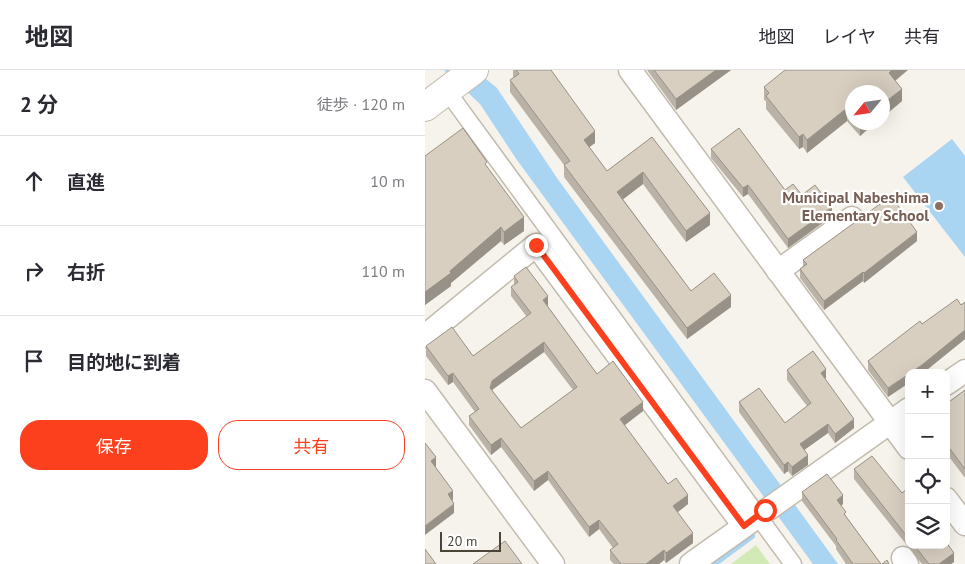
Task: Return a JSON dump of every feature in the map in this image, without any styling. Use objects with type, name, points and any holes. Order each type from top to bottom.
[{"type":"street","points":[[630,70],[905,443]]},
{"type":"street","points":[[425,107],[461,86],[756,517]]},
{"type":"street","points":[[777,271],[852,218]]},
{"type":"street","points":[[425,336],[536,245],[793,564]]},
{"type":"street","points":[[950,381],[965,371]]},
{"type":"street","points":[[425,391],[553,564]]},
{"type":"street","points":[[691,564],[905,412]]},
{"type":"street","points":[[950,504],[965,524]]},
{"type":"green space","points":[[756,545],[770,564],[731,564]]},
{"type":"water","points":[[444,70],[475,70],[497,88],[557,178],[838,564],[813,564],[517,160],[480,104]]},
{"type":"water","points":[[952,139],[965,156],[965,257],[903,177]]},
{"type":"building","points":[[516,70],[551,70],[595,131],[584,140],[607,171],[652,137],[710,213],[686,231],[643,172],[617,192],[691,291],[714,273],[731,295],[687,328],[564,165],[570,161],[510,80],[519,74]]},
{"type":"building","points":[[654,70],[716,70],[676,99]]},
{"type":"building","points":[[785,70],[892,70],[889,73],[902,89],[890,98],[890,85],[845,85],[845,110],[807,140],[803,134],[799,137],[766,96],[769,93],[764,87]]},
{"type":"building","points":[[463,128],[487,162],[485,164],[524,217],[504,232],[501,227],[450,271],[451,273],[425,292],[425,156]]},
{"type":"building","points":[[739,128],[785,190],[793,184],[802,195],[815,185],[832,207],[788,239],[748,185],[743,188],[711,149]]},
{"type":"building","points":[[891,196],[917,232],[824,301],[800,269],[807,264],[803,260]]},
{"type":"building","points":[[526,267],[548,296],[543,300],[597,374],[613,361],[643,402],[620,419],[668,484],[676,478],[688,495],[673,506],[693,533],[666,553],[664,550],[646,564],[621,564],[610,550],[618,544],[599,520],[589,527],[548,471],[534,481],[501,438],[491,445],[469,416],[479,409],[453,373],[448,376],[426,346],[452,327],[473,356],[531,313],[511,287],[518,282],[514,276]],"holes":[[[544,342],[577,387],[521,428],[490,388],[492,381]]]},
{"type":"building","points":[[957,299],[961,305],[965,302],[965,330],[916,369],[905,369],[905,377],[888,388],[868,361],[920,321],[922,324]]},
{"type":"building","points":[[813,351],[826,369],[821,373],[854,419],[835,434],[828,424],[800,444],[808,455],[792,467],[788,462],[784,465],[739,402],[759,388],[785,423],[811,403],[787,370]]},
{"type":"building","points":[[965,390],[965,469],[950,449],[950,401]]},
{"type":"building","points":[[425,443],[436,457],[431,461],[453,491],[448,494],[454,504],[425,526]]},
{"type":"building","points":[[872,456],[902,493],[905,491],[905,534],[854,469]]},
{"type":"building","points":[[827,474],[843,495],[837,500],[846,512],[844,514],[881,564],[853,564],[802,492]]},
{"type":"building","points":[[505,541],[522,564],[473,564]]},
{"type":"building","points":[[950,548],[954,553],[939,564],[929,564],[917,549]]},
{"type":"building","points":[[425,549],[436,564],[425,564]]},
{"type":"waterway","points":[[714,564],[752,536]]},
{"type":"place","name":"Municipal Nabeshima Elementary School","points":[[939,206]]},
{"type":"route","points":[[536,245],[744,526],[765,510]]}]
